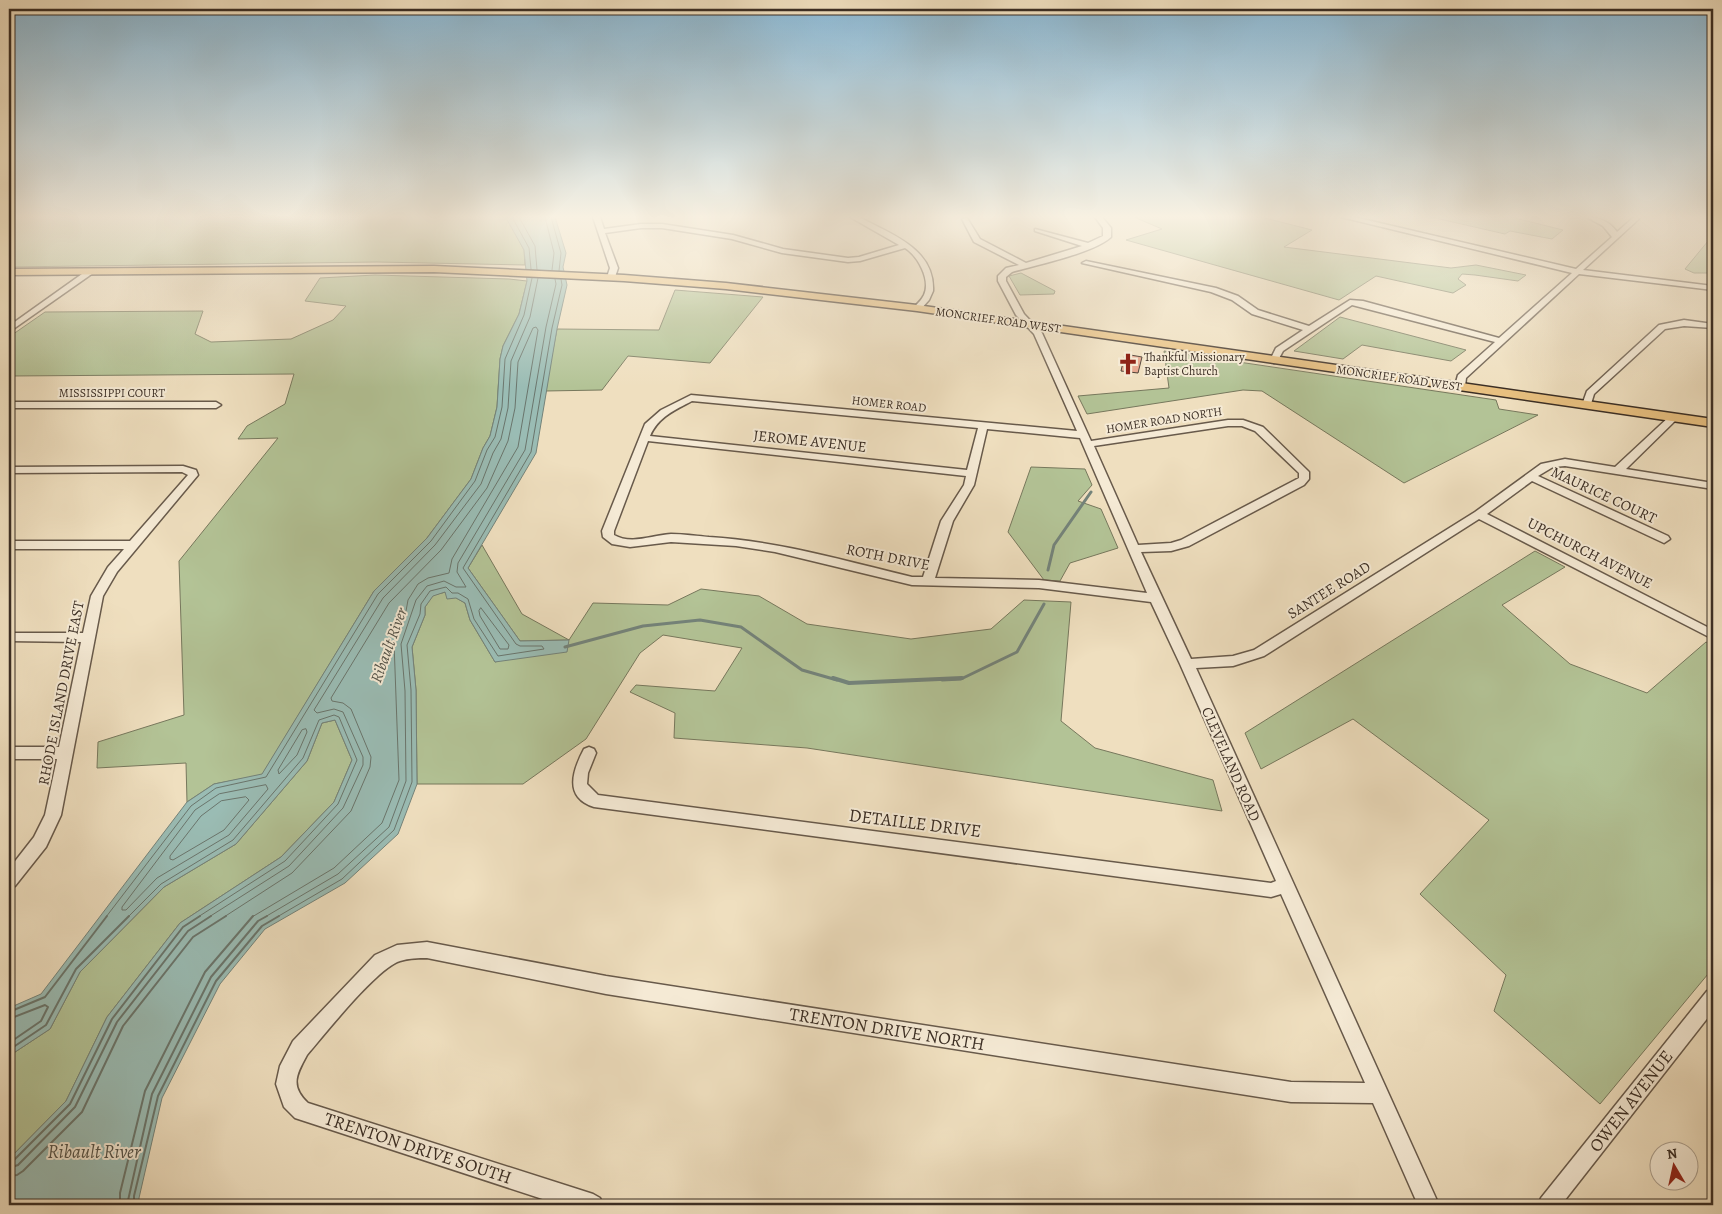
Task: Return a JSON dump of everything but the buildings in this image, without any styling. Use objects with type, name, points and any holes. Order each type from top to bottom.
[{"type":"main road","name":"MONCRIEF ROAD WEST","points":[[530,274],[611,277],[778,291],[917,308],[1713,423]]},
{"type":"street","points":[[9,330],[88,274]]},
{"type":"street","points":[[917,308],[929,292],[925,274]]},
{"type":"street","name":"CLEVELAND ROAD","points":[[1005,274],[1002,281],[1020,315],[1041,339],[1087,440],[1429,1205]]},
{"type":"street","points":[[1136,274],[1213,290],[1234,298],[1255,312],[1310,329]]},
{"type":"street","points":[[1460,386],[1461,376],[1576,274]]},
{"type":"street","points":[[1592,274],[1713,288]]},
{"type":"street","points":[[1274,360],[1279,350],[1348,303],[1357,302],[1501,341]]},
{"type":"street","points":[[1587,405],[1590,393],[1662,327],[1684,323],[1713,326]]},
{"type":"street","name":"HOMER ROAD","points":[[644,438],[650,424],[656,417],[692,398],[983,426],[1087,440]]},
{"type":"street","name":"MISSISSIPPI COURT","points":[[9,405],[216,405]]},
{"type":"street","points":[[1617,471],[1674,417]]},
{"type":"street","name":"HOMER ROAD NORTH","points":[[1087,440],[1228,423],[1243,423],[1259,429],[1301,467],[1305,475],[1304,480],[1300,483],[1184,543],[1171,547],[1135,549]]},
{"type":"street","points":[[928,582],[946,521],[966,493],[983,426]]},
{"type":"street","name":"JEROME AVENUE","points":[[644,438],[972,474]]},
{"type":"street","name":"ROTH DRIVE","points":[[644,438],[608,531],[609,537],[616,541],[630,543],[671,538],[736,542],[775,548],[912,581],[1039,584],[1156,598]]},
{"type":"street","points":[[1480,514],[1538,470],[1551,463],[1571,463],[1713,486]]},
{"type":"street","name":"RHODE ISLAND DRIVE EAST","points":[[9,470],[183,469],[192,472],[190,480],[102,584],[97,596],[87,638],[53,814],[40,842],[9,881]]},
{"type":"street","name":"MAURICE COURT","points":[[1531,477],[1664,539]]},
{"type":"street","name":"UPCHURCH AVENUE","points":[[1480,514],[1713,635]]},
{"type":"street","name":"SANTEE ROAD","points":[[1187,664],[1249,658],[1480,514]]},
{"type":"street","points":[[9,545],[134,545]]},
{"type":"street","points":[[9,638],[87,638]]},
{"type":"street","points":[[9,753],[65,753]]},
{"type":"street","name":"DETAILLE DRIVE","points":[[589,753],[580,774],[579,783],[585,794],[594,800],[1271,890],[1286,885]]},
{"type":"street","name":"TRENTON DRIVE NORTH","points":[[397,953],[427,950],[606,985],[1291,1092],[1378,1093]]},
{"type":"street","name":"TRENTON DRIVE SOUTH","points":[[397,953],[381,961],[368,973],[300,1048],[290,1066],[286,1084],[290,1100],[302,1111],[592,1205]]},
{"type":"street","name":"OWEN AVENUE","points":[[1548,1205],[1713,997]]},
{"type":"green space","points":[[1022,274],[1055,291],[1054,294],[1020,295],[1009,276]]},
{"type":"green space","points":[[1245,274],[1519,274],[1526,275],[1518,281],[1462,274],[1458,279],[1466,285],[1453,293],[1376,276],[1339,300]]},
{"type":"green space","points":[[375,275],[527,281],[519,314],[503,346],[500,359],[497,407],[490,436],[483,448],[471,479],[427,538],[374,591],[262,775],[214,784],[187,802],[186,763],[97,768],[98,742],[184,715],[179,561],[278,438],[238,439],[247,426],[285,404],[294,374],[9,376],[9,337],[45,312],[203,311],[195,334],[211,342],[291,339],[333,320],[346,306],[305,301],[320,278]]},
{"type":"green space","points":[[675,290],[763,297],[710,363],[628,356],[602,390],[545,391],[557,329],[659,330]]},
{"type":"green space","points":[[1340,317],[1466,350],[1451,361],[1362,345],[1343,359],[1294,351]]},
{"type":"green space","points":[[1164,351],[1496,400],[1499,409],[1538,415],[1404,483],[1262,391],[1243,390],[1087,414],[1078,396],[1169,388]]},
{"type":"green space","points":[[1031,467],[1085,469],[1092,485],[1078,501],[1101,509],[1118,548],[1070,563],[1060,581],[1044,580],[1008,532]]},
{"type":"green space","points":[[482,545],[522,614],[569,640],[520,641],[468,568]]},
{"type":"green space","points":[[1535,551],[1565,567],[1502,605],[1570,664],[1647,693],[1706,642],[1713,645],[1713,968],[1600,1104],[1494,1011],[1506,975],[1420,894],[1489,820],[1353,719],[1261,769],[1245,733]]},
{"type":"green space","points":[[701,589],[759,596],[807,624],[911,639],[991,629],[1024,600],[1071,602],[1061,721],[1095,748],[1213,780],[1222,811],[807,748],[674,738],[675,713],[630,692],[636,685],[715,691],[742,648],[663,635],[640,653],[586,739],[523,784],[417,784],[416,690],[412,647],[425,615],[425,607],[433,595],[446,592],[465,603],[470,620],[495,662],[569,640],[593,603],[668,605]]},
{"type":"green space","points":[[335,720],[352,760],[334,802],[281,857],[180,923],[107,1017],[66,1101],[9,1159],[9,1056],[50,1029],[80,972],[164,887],[236,844],[307,761],[322,723]]},
{"type":"water","name":"Ribault River","points":[[526,274],[564,274],[567,285],[557,329],[536,453],[468,568],[520,641],[569,640],[567,652],[495,662],[470,620],[465,603],[456,598],[447,599],[445,592],[433,596],[425,607],[425,615],[412,647],[416,690],[417,784],[398,834],[345,883],[265,929],[220,984],[162,1098],[139,1205],[9,1205],[9,1159],[66,1101],[107,1017],[180,923],[281,857],[334,802],[352,760],[335,720],[322,723],[307,761],[236,844],[164,887],[80,972],[50,1029],[9,1056],[9,1008],[41,994],[187,802],[214,784],[262,774],[374,591],[427,538],[471,479],[483,448],[490,436],[497,407],[500,359],[503,346],[519,314],[527,281]]},
{"type":"waterway","points":[[1048,570],[1054,545],[1091,492]]},
{"type":"waterway","points":[[942,680],[961,679],[1017,652],[1044,604]]},
{"type":"waterway","points":[[565,647],[643,626],[700,620],[741,627],[802,670],[837,680]]},
{"type":"waterway","points":[[833,678],[849,683],[962,678]]},
{"type":"place","name":"Thankful Missionary Baptist Church","points":[[1128,364]]}]
